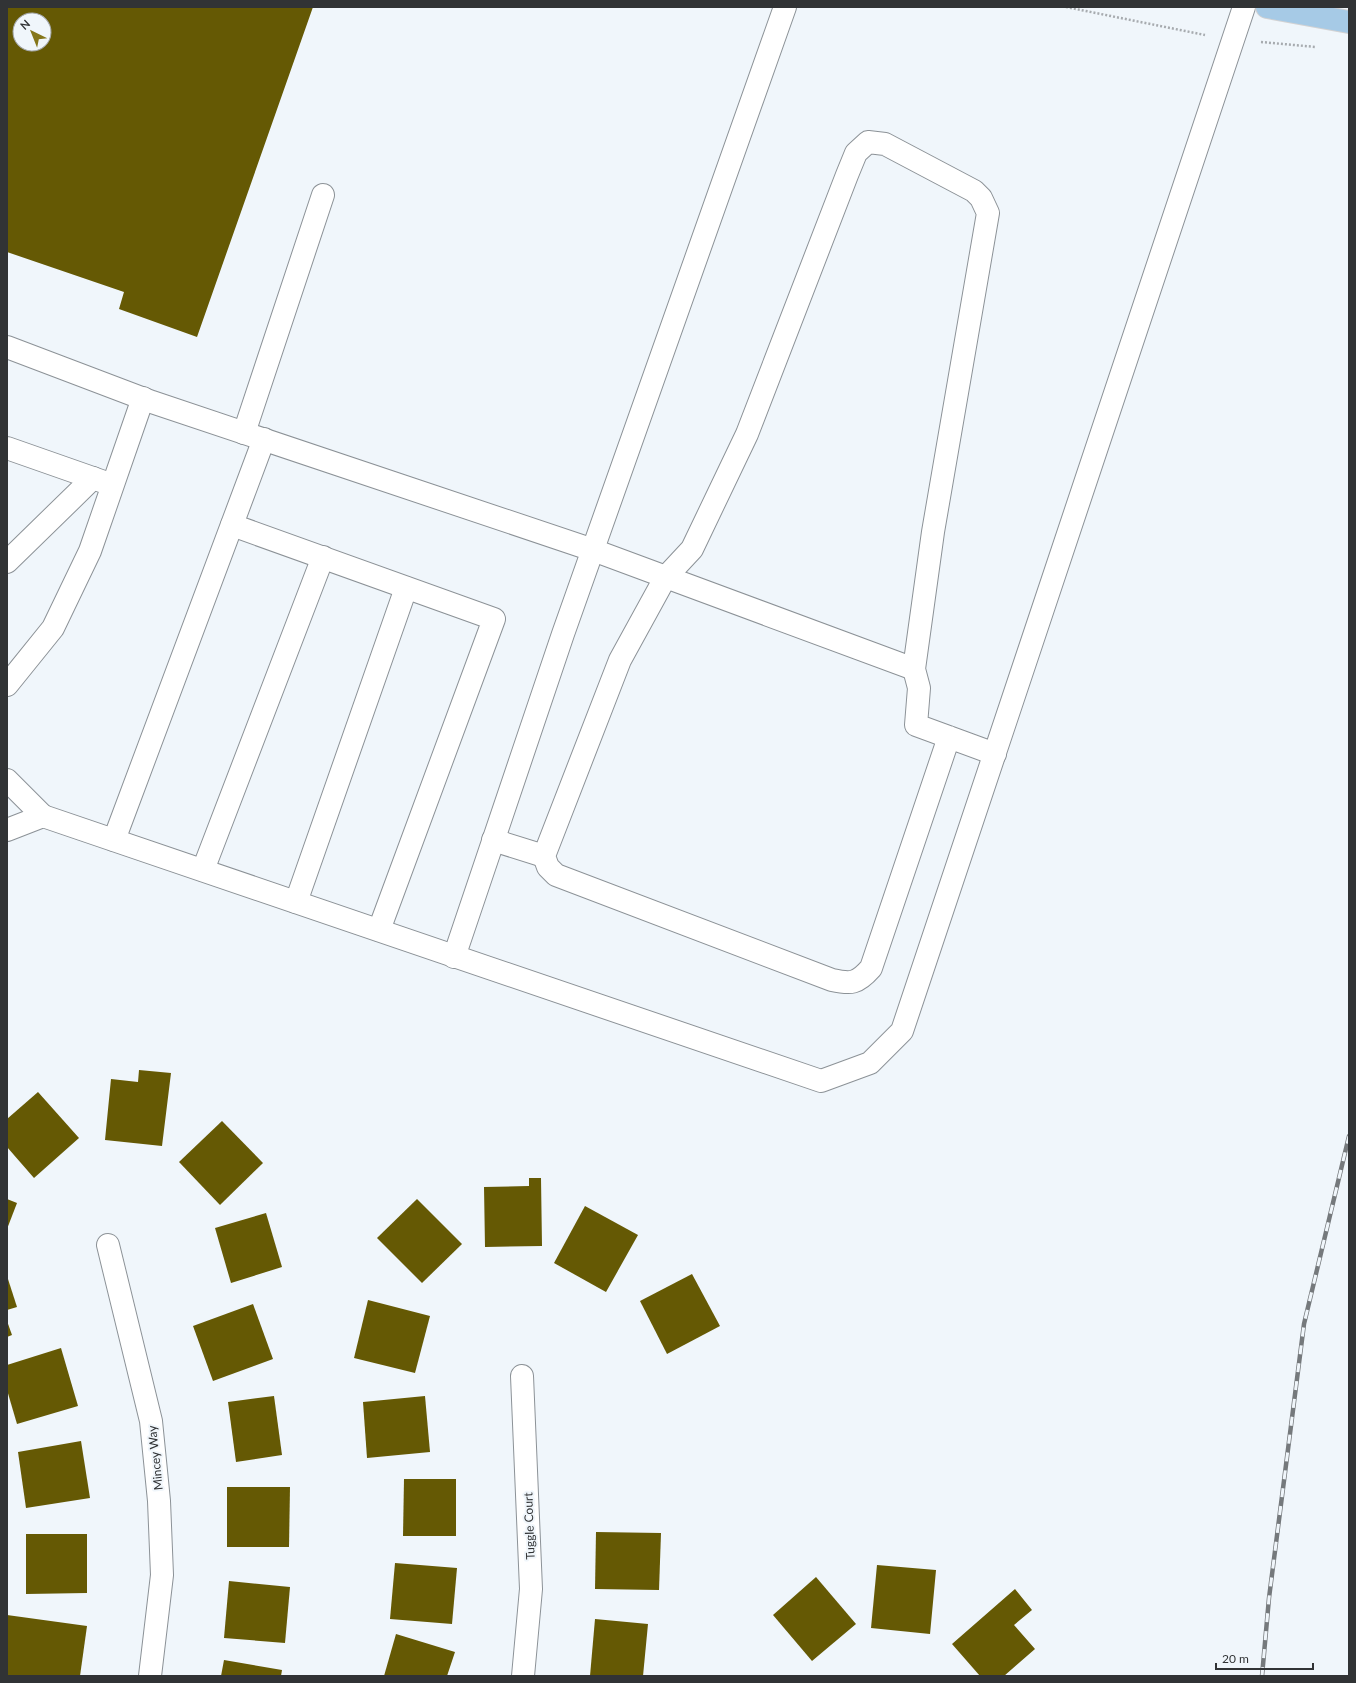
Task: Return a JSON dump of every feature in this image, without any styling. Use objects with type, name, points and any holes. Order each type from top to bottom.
[{"type":"main road","points":[[1267,7],[1349,22]]},
{"type":"street","points":[[454,957],[593,550],[786,7]]},
{"type":"street","points":[[7,780],[43,816],[820,1082],[870,1063],[902,1031],[1244,7]]},
{"type":"street","points":[[949,737],[871,968],[862,978],[849,984],[832,980],[556,875],[548,867],[544,856],[620,660],[665,578],[692,549],[747,434],[856,153],[868,142],[885,144],[974,191],[981,198],[988,213],[933,532],[914,669],[918,688],[916,725],[949,737],[995,754]]},
{"type":"street","points":[[114,840],[232,525],[254,436],[323,196]]},
{"type":"street","points":[[7,347],[143,398],[593,550],[665,578],[914,669]]},
{"type":"street","points":[[7,685],[53,628],[90,551],[102,481],[143,398]]},
{"type":"street","points":[[7,448],[102,481]]},
{"type":"street","points":[[7,562],[102,481]]},
{"type":"street","points":[[232,525],[494,619],[379,930]]},
{"type":"street","points":[[203,870],[322,557]]},
{"type":"street","points":[[296,902],[406,588]]},
{"type":"street","points":[[7,830],[43,816]]},
{"type":"street","points":[[493,840],[544,856]]},
{"type":"street","name":"Mincey Way","points":[[108,1245],[151,1421],[159,1501],[162,1575],[150,1676]]},
{"type":"street","name":"Tuggle Court","points":[[522,1376],[531,1589],[524,1676]]},
{"type":"building","points":[[7,7],[313,7],[197,337],[119,309],[124,292],[7,252]]},
{"type":"building","points":[[139,1070],[171,1073],[162,1146],[105,1140],[111,1079],[138,1082]]},
{"type":"building","points":[[38,1092],[79,1138],[34,1178],[7,1147],[7,1119]]},
{"type":"building","points":[[222,1121],[263,1163],[220,1205],[179,1162]]},
{"type":"building","points":[[529,1178],[541,1178],[542,1246],[485,1247],[484,1187],[529,1186]]},
{"type":"building","points":[[7,1199],[17,1203],[7,1229]]},
{"type":"building","points":[[417,1199],[462,1244],[422,1283],[377,1238]]},
{"type":"building","points":[[585,1206],[638,1235],[606,1292],[554,1263]]},
{"type":"building","points":[[266,1213],[282,1267],[231,1283],[215,1228]]},
{"type":"building","points":[[692,1274],[720,1326],[667,1354],[640,1301]]},
{"type":"building","points":[[7,1276],[17,1307],[7,1310]]},
{"type":"building","points":[[368,1300],[430,1316],[415,1373],[354,1358]]},
{"type":"building","points":[[253,1304],[273,1359],[213,1381],[193,1326]]},
{"type":"building","points":[[7,1321],[12,1335],[7,1337]]},
{"type":"building","points":[[61,1348],[78,1406],[17,1424],[7,1390],[7,1365]]},
{"type":"building","points":[[274,1396],[282,1455],[236,1462],[228,1402]]},
{"type":"building","points":[[425,1396],[430,1452],[367,1458],[363,1402]]},
{"type":"building","points":[[81,1441],[90,1498],[26,1508],[18,1452]]},
{"type":"building","points":[[404,1479],[456,1479],[456,1536],[403,1536]]},
{"type":"building","points":[[227,1487],[290,1487],[289,1547],[227,1547]]},
{"type":"building","points":[[596,1532],[661,1533],[659,1590],[595,1589]]},
{"type":"building","points":[[26,1534],[87,1534],[87,1593],[26,1594]]},
{"type":"building","points":[[395,1563],[457,1568],[452,1624],[390,1619]]},
{"type":"building","points":[[877,1565],[936,1570],[930,1634],[871,1628]]},
{"type":"building","points":[[816,1577],[856,1624],[812,1661],[773,1615]]},
{"type":"building","points":[[229,1581],[290,1587],[285,1643],[224,1638]]},
{"type":"building","points":[[1015,1589],[1032,1610],[1014,1625],[1035,1649],[1004,1676],[980,1676],[952,1644]]},
{"type":"building","points":[[7,1615],[87,1626],[80,1676],[7,1676]]},
{"type":"building","points":[[595,1619],[648,1624],[643,1676],[590,1676]]},
{"type":"building","points":[[396,1634],[455,1652],[447,1676],[384,1676]]},
{"type":"building","points":[[224,1660],[282,1670],[281,1676],[221,1676]]},
{"type":"railway","points":[[1262,1676],[1269,1598],[1304,1324],[1349,1136]]}]
